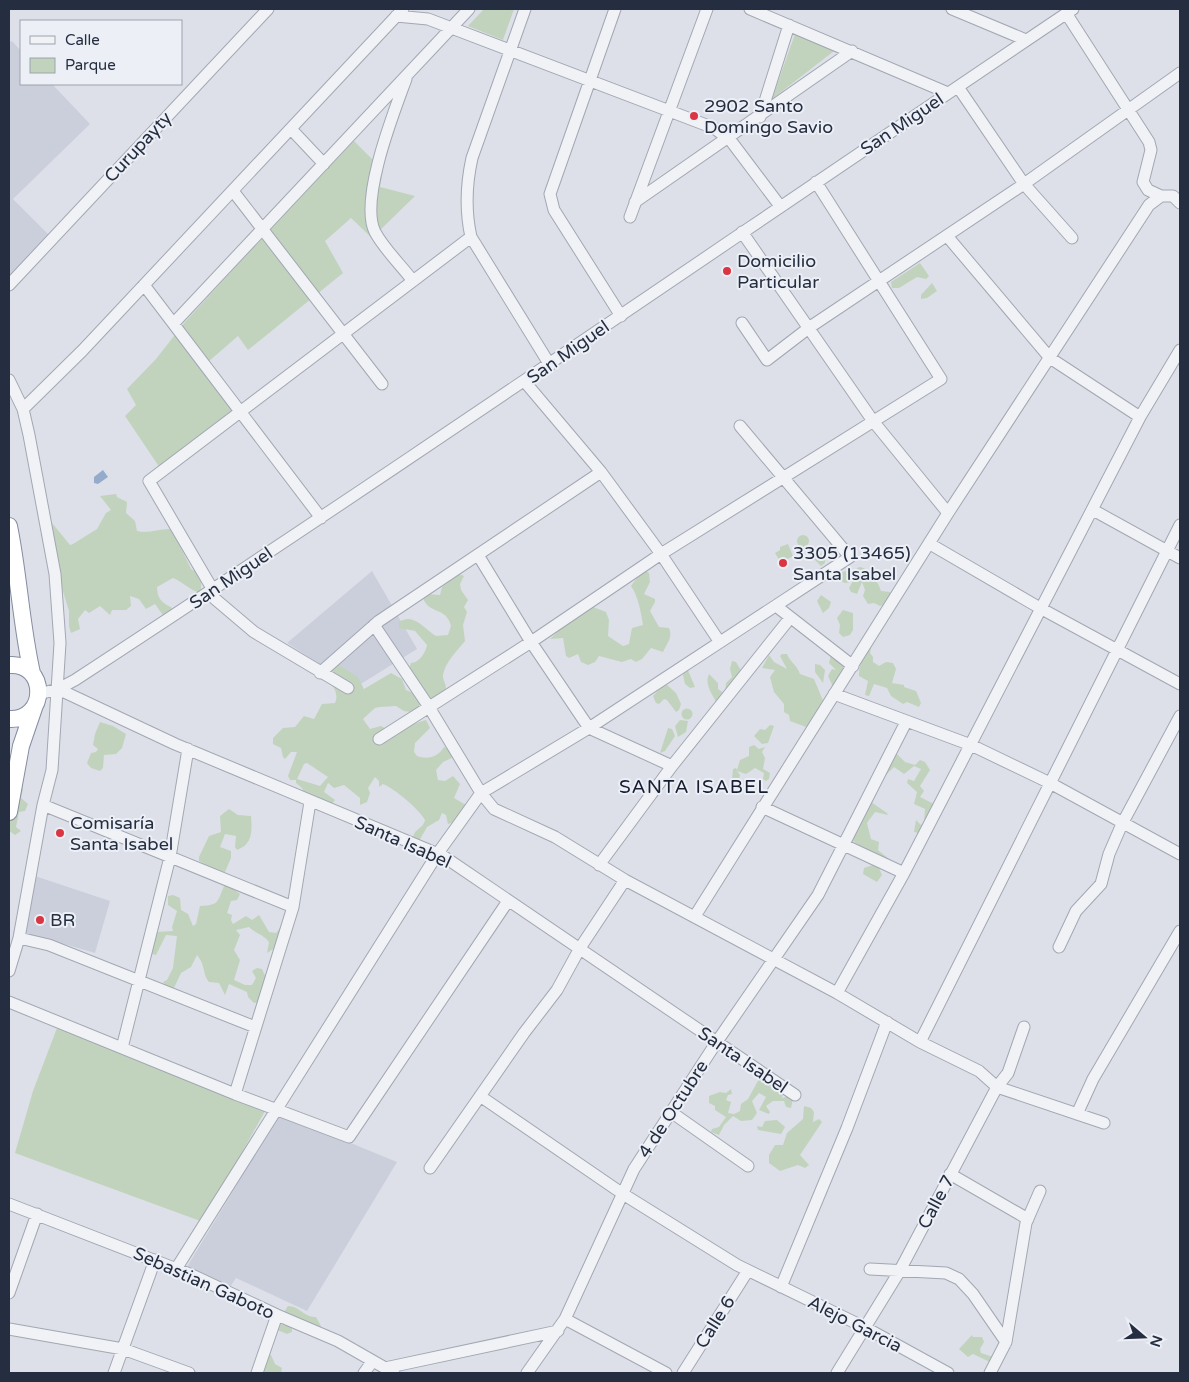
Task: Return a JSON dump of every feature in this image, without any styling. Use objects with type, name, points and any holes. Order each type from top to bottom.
[{"type":"highway","points":[[9,526],[15,559],[23,634],[32,673],[38,683],[36,701],[21,746],[9,812]]},
{"type":"highway","points":[[9,665],[21,666],[32,673]]},
{"type":"highway","points":[[9,719],[22,718],[36,701]]},
{"type":"street","name":"Curupayty","points":[[9,285],[268,9]]},
{"type":"street","points":[[174,323],[469,9]]},
{"type":"street","points":[[525,9],[508,51],[472,158],[468,176],[467,219],[471,237],[550,365]]},
{"type":"street","points":[[615,9],[550,194],[551,203],[621,316]]},
{"type":"street","points":[[630,217],[707,9]]},
{"type":"street","points":[[750,9],[778,14],[789,25],[953,90],[1024,184],[1072,238]]},
{"type":"street","points":[[952,9],[1026,40]]},
{"type":"street","points":[[1070,11],[1150,142],[1151,150],[1143,182],[1148,190],[1161,196],[1173,196],[1180,203]]},
{"type":"street","name":"San Miguel","points":[[36,701],[75,680],[525,382],[780,206],[1070,11]]},
{"type":"street","points":[[23,409],[144,285],[399,12],[428,19],[589,82],[714,128],[729,139],[780,206]]},
{"type":"street","points":[[760,117],[789,25]]},
{"type":"street","points":[[636,202],[729,139],[852,51]]},
{"type":"street","points":[[742,323],[767,360],[810,328],[1024,184],[1180,73]]},
{"type":"street","points":[[408,74],[379,154],[370,218],[375,232],[413,281]]},
{"type":"street","points":[[291,129],[324,164]]},
{"type":"street","points":[[379,739],[531,642],[661,554],[941,379],[816,182]]},
{"type":"street","points":[[233,191],[342,335],[382,384]]},
{"type":"street","points":[[695,916],[948,513],[1149,205],[1161,196]]},
{"type":"street","points":[[742,232],[873,421],[948,513]]},
{"type":"street","points":[[947,236],[1050,358],[1140,417]]},
{"type":"street","points":[[348,688],[254,632],[211,591],[148,482],[471,237]]},
{"type":"street","points":[[144,285],[321,518]]},
{"type":"street","points":[[837,993],[904,874],[1140,417],[1180,350]]},
{"type":"street","points":[[9,380],[23,409],[55,574],[60,643],[52,770],[43,805],[19,938],[9,971]]},
{"type":"street","points":[[525,382],[601,472],[661,554],[720,641]]},
{"type":"street","points":[[176,1269],[438,853],[481,793],[588,728],[850,557],[740,426]]},
{"type":"street","points":[[320,673],[374,625],[601,472]]},
{"type":"street","points":[[1093,510],[1180,558]]},
{"type":"street","points":[[920,1042],[1180,526]]},
{"type":"street","points":[[930,544],[1040,608],[1180,684]]},
{"type":"street","points":[[478,555],[531,642],[588,728],[672,766]]},
{"type":"street","points":[[776,606],[853,666]]},
{"type":"street","points":[[599,865],[672,766],[790,618]]},
{"type":"street","points":[[374,625],[429,707],[481,793],[494,809],[555,837],[626,880],[837,993],[920,1042],[979,1071],[997,1087],[1104,1123]]},
{"type":"street","name":"Santa Isabel","points":[[58,689],[188,749],[310,802],[438,853],[794,1095]]},
{"type":"street","points":[[834,694],[971,745],[1050,783],[1180,854]]},
{"type":"street","points":[[1059,947],[1076,912],[1101,884],[1109,854],[1122,824],[1180,716]]},
{"type":"street","name":"4 de Octubre","points":[[527,1373],[565,1319],[634,1169],[716,1043],[813,902],[844,846],[906,722]]},
{"type":"street","points":[[122,1048],[170,857],[188,749]]},
{"type":"street","points":[[235,1094],[293,907],[310,802]]},
{"type":"street","points":[[43,805],[293,907]]},
{"type":"street","points":[[762,807],[904,874]]},
{"type":"street","points":[[430,1168],[557,990],[580,948],[626,880]]},
{"type":"street","points":[[9,1002],[235,1094],[349,1137],[508,901]]},
{"type":"street","points":[[1077,1114],[1093,1079],[1180,931]]},
{"type":"street","points":[[19,938],[49,945],[255,1027]]},
{"type":"street","points":[[781,1287],[847,1128],[887,1022]]},
{"type":"street","name":"Calle 7","points":[[837,1373],[899,1272],[997,1087],[1008,1073],[1024,1027]]},
{"type":"street","name":"Alejo Garcia","points":[[480,1096],[623,1194],[747,1272],[866,1328],[948,1373]]},
{"type":"street","points":[[670,1112],[748,1166]]},
{"type":"street","points":[[950,1174],[1028,1219]]},
{"type":"street","points":[[990,1373],[1006,1342],[1028,1219],[1040,1191]]},
{"type":"street","name":"Sebastian Gaboto","points":[[9,1204],[155,1260],[277,1315],[338,1340],[389,1371]]},
{"type":"street","points":[[9,1294],[37,1214]]},
{"type":"street","points":[[114,1373],[155,1260]]},
{"type":"street","points":[[870,1269],[946,1273],[959,1279],[973,1294],[1006,1342]]},
{"type":"street","name":"Calle 6","points":[[683,1373],[747,1272]]},
{"type":"street","points":[[256,1373],[277,1315]]},
{"type":"street","points":[[565,1319],[666,1373]]},
{"type":"street","points":[[9,1330],[123,1349],[189,1373]]},
{"type":"street","points":[[389,1371],[558,1331]]},
{"type":"street","points":[[364,1373],[372,1362]]},
{"type":"shaded area","points":[[12,41],[20,50],[20,85],[53,85],[90,124],[13,199],[50,236],[9,279],[9,42]]},
{"type":"shaded area","points":[[372,571],[417,649],[356,687],[287,643]]},
{"type":"shaded area","points":[[35,876],[110,901],[95,953],[47,939],[13,933]]},
{"type":"shaded area","points":[[280,1114],[397,1162],[307,1311],[236,1278],[228,1290],[185,1270]]},
{"type":"green space","points":[[484,9],[514,9],[503,40],[468,26]]},
{"type":"green space","points":[[795,34],[834,51],[772,99]]},
{"type":"green space","points":[[354,141],[383,170],[380,187],[415,196],[372,238],[351,218],[325,241],[343,273],[248,350],[238,336],[208,362],[241,407],[160,468],[125,416],[136,405],[127,389],[156,359],[185,322]]},
{"type":"green space","points":[[920,263],[929,276],[926,279],[917,277],[899,288],[892,288],[891,282]]},
{"type":"green space","points":[[932,283],[937,291],[927,298],[921,299],[921,295]]},
{"type":"green space","points":[[116,494],[117,497],[127,502],[126,513],[135,521],[137,531],[146,532],[172,529],[191,569],[201,575],[201,593],[173,578],[157,587],[160,599],[171,607],[173,611],[165,618],[155,604],[146,609],[139,599],[130,596],[131,606],[126,610],[112,610],[110,615],[100,606],[89,613],[85,610],[78,619],[80,629],[71,633],[69,611],[61,585],[52,523],[70,545],[73,544],[97,529],[106,513],[111,510],[100,496]]},
{"type":"green space","points":[[803,535],[809,541],[803,547],[797,541]]},
{"type":"green space","points":[[788,544],[793,556],[781,563],[775,553],[780,550],[780,547]]},
{"type":"green space","points":[[812,546],[825,558],[825,563],[821,566],[809,550]]},
{"type":"green space","points":[[859,567],[870,572],[881,591],[890,592],[892,598],[888,603],[880,606],[874,603],[868,604],[863,596],[865,590],[862,582],[857,594],[851,592],[849,588],[853,581],[851,573]]},
{"type":"green space","points":[[645,570],[649,573],[650,582],[644,594],[655,599],[650,611],[659,627],[669,628],[670,632],[669,640],[663,652],[651,648],[642,659],[636,662],[631,659],[622,662],[599,656],[595,662],[588,665],[581,662],[578,654],[569,658],[566,656],[563,638],[550,639],[571,619],[578,618],[583,612],[593,607],[606,612],[609,620],[608,636],[623,646],[629,644],[632,628],[643,625],[637,599],[631,586]]},
{"type":"green space","points":[[846,571],[852,577],[846,583],[840,577]]},
{"type":"green space","points":[[459,574],[464,576],[460,584],[461,590],[468,600],[464,607],[467,612],[463,625],[465,641],[446,665],[443,677],[446,686],[444,692],[438,697],[427,698],[409,669],[411,663],[422,657],[427,645],[415,631],[399,628],[399,622],[404,619],[414,620],[436,636],[448,635],[451,626],[449,620],[442,613],[429,607],[423,598],[427,594],[440,595],[442,587]]},
{"type":"green space","points":[[821,595],[831,602],[829,608],[823,613],[817,601]]},
{"type":"green space","points":[[843,610],[853,613],[853,630],[850,635],[843,637],[839,633],[840,625],[837,618]]},
{"type":"green space","points":[[872,642],[870,653],[873,657],[873,662],[879,666],[886,662],[893,663],[896,669],[892,683],[904,685],[904,687],[916,691],[921,703],[919,707],[907,702],[903,704],[891,696],[887,688],[874,684],[869,696],[865,695],[868,681],[859,676],[859,672],[863,658]]},
{"type":"green space","points":[[787,654],[800,674],[814,679],[824,703],[813,722],[806,727],[790,721],[789,715],[784,712],[784,704],[774,692],[770,677],[775,670],[762,668],[769,655],[774,662],[787,669],[780,656]]},
{"type":"green space","points":[[831,655],[848,668],[833,687],[828,676],[832,669],[836,670],[829,663]]},
{"type":"green space","points":[[732,661],[736,662],[742,672],[725,691],[726,683],[732,677],[730,669]]},
{"type":"green space","points":[[337,664],[358,677],[364,689],[391,673],[402,679],[406,690],[418,695],[421,701],[417,713],[404,711],[396,706],[380,707],[375,708],[363,719],[370,729],[381,726],[388,730],[379,744],[408,727],[426,720],[430,728],[415,743],[414,752],[417,756],[429,758],[439,753],[444,747],[449,748],[454,757],[443,762],[436,770],[438,780],[445,781],[453,776],[460,784],[454,798],[466,805],[454,822],[448,824],[446,815],[442,813],[439,820],[427,827],[419,841],[413,837],[425,820],[412,805],[394,790],[383,784],[379,787],[379,781],[375,777],[368,788],[370,793],[367,802],[360,805],[360,798],[344,785],[334,788],[328,783],[324,792],[335,800],[331,805],[305,795],[302,788],[296,783],[296,780],[290,780],[288,776],[297,752],[291,752],[285,759],[281,748],[273,744],[273,738],[283,728],[295,727],[304,716],[314,719],[322,704],[335,703],[336,692],[324,675]],"holes":[[[307,763],[328,777],[320,786],[297,779],[304,764]]]},
{"type":"green space","points":[[815,664],[820,665],[825,670],[823,683],[815,672]]},
{"type":"green space","points":[[687,668],[695,687],[690,688],[685,684],[683,675]]},
{"type":"green space","points":[[709,674],[718,683],[718,689],[725,694],[717,704],[708,686]]},
{"type":"green space","points":[[665,683],[676,693],[681,704],[676,712],[667,700],[664,699],[659,704],[656,703],[653,696]]},
{"type":"green space","points":[[685,709],[689,709],[692,714],[691,718],[685,719],[682,716],[682,712]]},
{"type":"green space","points":[[680,720],[688,721],[686,732],[678,737],[675,726]]},
{"type":"green space","points":[[100,722],[113,726],[126,734],[122,748],[116,754],[104,755],[103,768],[100,771],[91,768],[87,763],[91,753],[96,752],[98,749],[93,745]]},
{"type":"green space","points":[[770,725],[774,726],[768,743],[762,744],[754,736],[760,729],[765,730]]},
{"type":"green space","points":[[668,728],[672,729],[675,736],[665,751],[660,753]]},
{"type":"green space","points":[[754,745],[759,749],[765,747],[762,752],[765,758],[763,769],[770,773],[769,779],[766,781],[763,779],[764,773],[755,768],[746,774],[737,771],[740,775],[739,780],[732,780],[733,769],[736,768],[737,770],[740,760],[749,756],[749,747]]},
{"type":"green space","points":[[897,754],[905,762],[915,765],[920,760],[925,762],[930,770],[920,786],[924,791],[920,797],[934,804],[919,833],[914,832],[916,820],[921,825],[924,822],[925,809],[914,804],[917,792],[907,783],[908,779],[914,781],[921,769],[914,766],[904,774],[894,767],[885,776],[894,755]]},
{"type":"green space","points":[[20,785],[23,789],[21,798],[28,804],[25,811],[19,812],[16,827],[21,831],[15,835],[9,831],[9,811]]},
{"type":"green space","points":[[871,802],[888,815],[875,812],[867,823],[871,839],[879,842],[878,850],[889,859],[886,861],[880,860],[853,841],[858,824],[865,816],[868,804]]},
{"type":"green space","points":[[229,809],[238,815],[251,816],[250,836],[249,841],[237,850],[235,847],[236,836],[225,834],[220,847],[231,851],[231,858],[225,872],[217,872],[199,861],[199,857],[209,836],[221,832],[220,816]]},
{"type":"green space","points":[[873,865],[879,868],[882,875],[877,882],[863,874],[864,868]]},
{"type":"green space","points":[[228,885],[240,894],[237,900],[231,901],[227,913],[232,915],[231,920],[233,924],[246,916],[252,920],[259,915],[269,932],[276,933],[281,927],[275,948],[267,953],[269,942],[265,938],[249,927],[236,930],[240,935],[234,950],[240,960],[234,980],[245,985],[252,985],[256,978],[252,971],[257,968],[262,969],[267,980],[259,1002],[254,1003],[248,997],[247,992],[229,984],[225,995],[219,983],[209,982],[197,955],[191,967],[181,973],[174,988],[166,987],[163,982],[167,980],[173,968],[177,936],[166,935],[156,955],[151,954],[156,932],[173,931],[172,927],[177,911],[168,905],[168,896],[173,895],[180,898],[181,910],[188,914],[193,926],[196,924],[200,906],[214,904],[224,886]]},
{"type":"green space","points":[[57,1028],[265,1111],[203,1222],[15,1153],[33,1091]]},
{"type":"green space","points":[[759,1079],[772,1088],[774,1087],[783,1092],[782,1098],[789,1096],[793,1099],[791,1108],[786,1107],[784,1101],[773,1101],[766,1106],[770,1112],[769,1114],[759,1110],[766,1097],[759,1093],[752,1101],[757,1113],[752,1120],[741,1121],[733,1116],[724,1125],[719,1135],[711,1132],[712,1129],[719,1127],[726,1117],[715,1110],[715,1106],[709,1103],[709,1096],[720,1092],[726,1093],[731,1089],[732,1094],[728,1095],[726,1100],[731,1102],[728,1113],[734,1114],[740,1111],[741,1104],[748,1099]]},
{"type":"green space","points":[[804,1106],[811,1108],[814,1112],[813,1122],[819,1119],[822,1122],[800,1155],[809,1165],[805,1168],[798,1165],[780,1171],[769,1163],[769,1155],[775,1145],[783,1145],[787,1133],[803,1119]]},
{"type":"green space","points":[[777,1120],[785,1127],[781,1134],[758,1130],[757,1126],[762,1127],[765,1121]]},
{"type":"green space","points":[[288,1306],[296,1308],[308,1316],[316,1317],[321,1326],[320,1332],[282,1315]]},
{"type":"green space","points":[[279,1324],[292,1327],[292,1332],[287,1334],[275,1329]]},
{"type":"green space","points":[[972,1335],[973,1337],[982,1337],[984,1342],[980,1349],[981,1353],[993,1357],[990,1362],[973,1354],[968,1357],[959,1349]]},
{"type":"green space","points":[[267,1355],[271,1355],[275,1364],[282,1368],[281,1373],[260,1373]]},
{"type":"water","points":[[103,470],[108,477],[98,484],[94,483],[94,477]]},
{"type":"place","name":"2902 Santo Domingo Savio","points":[[694,116]]},
{"type":"place","name":"Domicilio Particular","points":[[727,271]]},
{"type":"place","name":"3305 (13465) Santa Isabel","points":[[783,563]]},
{"type":"place","name":"Comisaría Santa Isabel","points":[[60,833]]},
{"type":"place","name":"BR","points":[[40,920]]},
{"type":"district","name":"SANTA ISABEL","points":[[694,786]]}]
